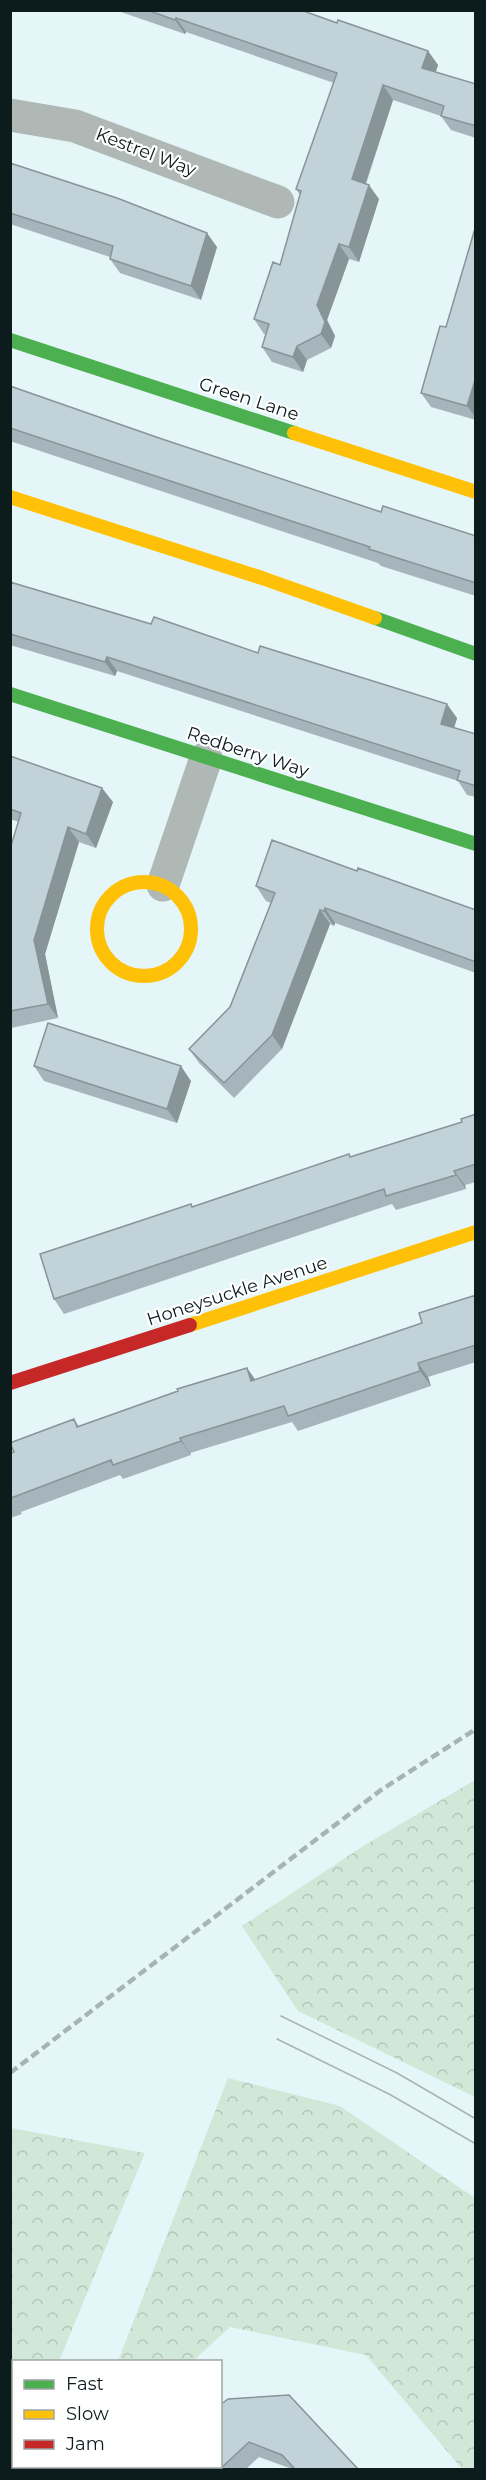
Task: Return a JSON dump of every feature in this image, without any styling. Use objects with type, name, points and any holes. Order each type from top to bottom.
[{"type":"street","name":"Kestrel Way","points":[[10,115],[75,126],[278,202]]},
{"type":"street","name":"Green Lane","points":[[10,340],[476,492]]},
{"type":"street","points":[[10,498],[262,578],[476,654]]},
{"type":"street","name":"Redberry Way","points":[[10,694],[476,844]]},
{"type":"street","points":[[163,885],[206,758]]},
{"type":"street","points":[[143,881],[163,885],[179,897],[189,914],[191,934],[186,952],[172,967],[154,975],[134,975],[116,967],[102,953],[96,933],[98,914],[108,896],[124,885],[143,881]]},
{"type":"street","name":"Honeysuckle Avenue","points":[[10,1383],[476,1232]]},
{"type":"green space","points":[[475,1780],[475,2097],[298,2011],[242,1926],[365,1845]]},
{"type":"green space","points":[[228,2078],[340,2106],[475,2198],[475,2469],[462,2469],[366,2355],[230,2327],[194,2360],[118,2360]]},
{"type":"green space","points":[[11,2128],[145,2153],[59,2360],[12,2360],[11,2461]]},
{"type":"building","points":[[147,10],[301,10],[337,23],[338,20],[428,51],[422,68],[476,84],[476,126],[441,116],[444,106],[383,85],[352,179],[369,185],[349,247],[339,244],[317,305],[325,322],[321,334],[297,346],[293,357],[262,347],[269,324],[254,319],[273,262],[280,265],[301,191],[296,189],[337,73]]},
{"type":"building","points":[[10,163],[117,198],[207,233],[191,286],[110,259],[113,246],[10,213]]},
{"type":"building","points":[[476,225],[476,377],[467,406],[421,393],[440,326],[446,327]]},
{"type":"building","points":[[10,386],[381,512],[383,506],[476,536],[476,583],[10,428]]},
{"type":"building","points":[[10,582],[151,624],[154,617],[258,653],[260,646],[447,704],[441,724],[476,734],[476,786],[457,780],[460,771],[107,657],[105,662],[10,634]]},
{"type":"building","points":[[10,756],[102,788],[86,834],[68,827],[34,940],[48,1004],[10,1011],[10,849],[21,813],[10,809]]},
{"type":"building","points":[[272,840],[476,910],[476,962],[325,908],[324,911],[320,910],[272,1035],[224,1083],[189,1049],[230,1007],[275,893],[256,886]]},
{"type":"building","points":[[48,1023],[181,1066],[167,1109],[34,1066]]},
{"type":"building","points":[[476,1114],[476,1164],[454,1171],[456,1175],[386,1196],[384,1189],[54,1299],[40,1254],[191,1204],[192,1207],[349,1154],[350,1157],[462,1122],[461,1119]]},
{"type":"building","points":[[476,1295],[476,1345],[418,1363],[420,1371],[288,1416],[284,1406],[180,1438],[181,1441],[113,1465],[111,1460],[10,1500],[10,1453],[14,1452],[10,1443],[74,1419],[77,1427],[178,1391],[177,1389],[247,1368],[251,1381],[422,1323],[419,1313]]},
{"type":"building","points":[[289,2395],[358,2469],[295,2469],[282,2455],[249,2442],[222,2467],[222,2404],[228,2399]]},
{"type":"building","points":[[154,2468],[221,2468],[220,2469]]},
{"type":"tram line","points":[[281,2016],[397,2073],[476,2119]]},
{"type":"tram line","points":[[277,2039],[389,2094],[476,2144]]},
{"type":"railway","points":[[10,2073],[381,1790],[476,1729]]},
{"type":"traffic: fast","points":[[10,340],[294,433]]},
{"type":"traffic: fast","points":[[375,618],[476,654]]},
{"type":"traffic: fast","points":[[10,694],[476,844]]},
{"type":"traffic: slow","points":[[294,433],[476,492]]},
{"type":"traffic: slow","points":[[10,497],[262,578],[375,618]]},
{"type":"traffic: slow","points":[[144,882],[162,885],[177,896],[188,911],[191,929],[188,947],[177,962],[162,973],[144,976],[126,973],[111,962],[100,947],[97,929],[100,911],[111,896],[126,885],[144,882]]},
{"type":"traffic: slow","points":[[190,1325],[476,1232]]},
{"type":"traffic: jam","points":[[10,1383],[190,1325]]}]
